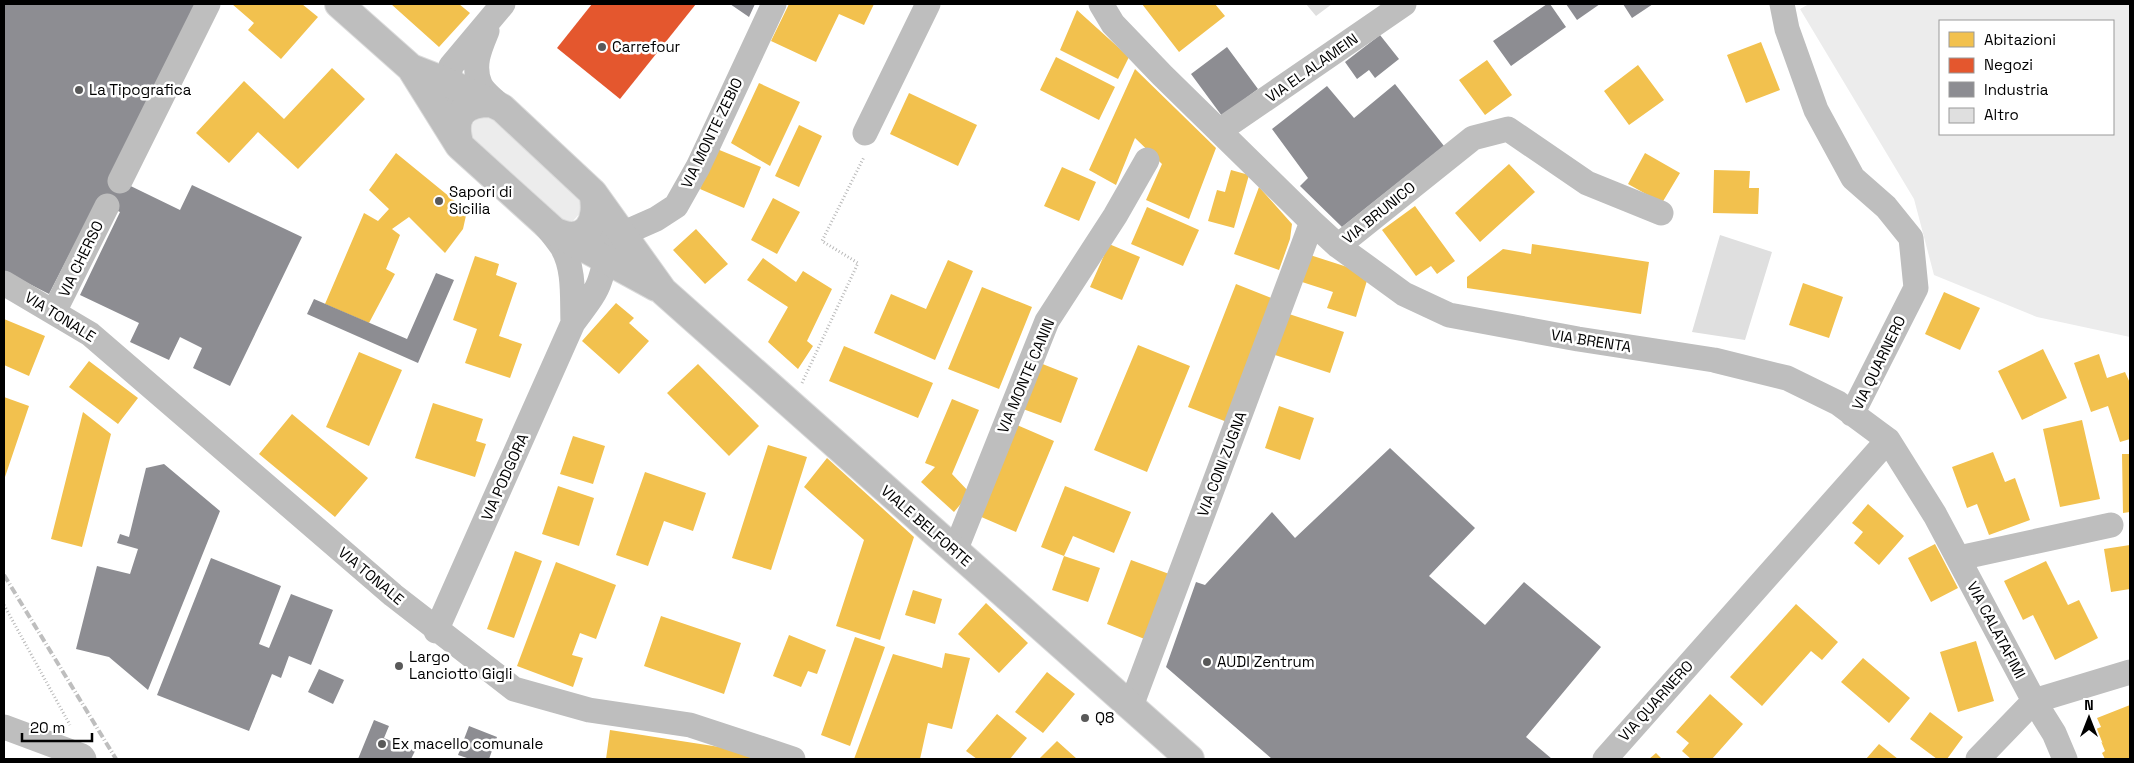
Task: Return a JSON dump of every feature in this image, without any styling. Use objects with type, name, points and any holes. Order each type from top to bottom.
[{"type":"main road","points":[[339,4],[411,68],[455,139]]},
{"type":"main road","points":[[411,68],[497,105]]},
{"type":"main road","points":[[455,139],[457,122],[461,113],[468,106],[483,103],[497,105]]},
{"type":"main road","name":"VIALE BELFORTE","points":[[497,105],[599,201],[663,291]]},
{"type":"main road","name":"VIALE BELFORTE","points":[[455,139],[549,227],[663,291],[1190,759]]},
{"type":"main road","points":[[549,227],[564,236],[587,231],[592,223],[599,201]]},
{"type":"street","points":[[120,181],[208,4]]},
{"type":"street","name":"VIA MONTE ZEBIO","points":[[622,234],[656,219],[676,206],[698,167],[774,4]]},
{"type":"street","points":[[865,132],[928,4]]},
{"type":"street","name":"VIA BRUNICO","points":[[1101,4],[1113,24],[1219,131],[1338,246],[1472,138],[1508,129],[1587,183],[1662,214]]},
{"type":"street","name":"VIA EL ALAMEIN","points":[[1219,131],[1404,4]]},
{"type":"street","name":"VIA QUARNERO","points":[[1605,759],[1888,440],[1852,414],[1916,288],[1911,238],[1886,207],[1853,178],[1848,170],[1816,110],[1788,29],[1782,4]]},
{"type":"street","points":[[455,139],[444,112],[444,98],[452,66],[498,10]]},
{"type":"street","points":[[497,105],[480,86],[477,55],[498,10]]},
{"type":"street","name":"VIA MONTE CANIN","points":[[955,551],[1047,321],[1115,216],[1147,160]]},
{"type":"street","name":"VIA PODGORA","points":[[436,631],[573,323],[588,302],[600,280],[608,234],[599,201]]},
{"type":"street","name":"VIA CHERSO","points":[[54,312],[107,206]]},
{"type":"street","name":"VIA CONI ZUGNA","points":[[1131,706],[1312,222]]},
{"type":"street","name":"VIA PODGORA","points":[[549,227],[562,248],[569,265],[572,281],[573,323]]},
{"type":"street","name":"VIA BRENTA","points":[[1338,246],[1404,294],[1449,315],[1578,339],[1724,362],[1787,378],[1838,403],[1852,414]]},
{"type":"street","name":"VIA TONALE","points":[[4,283],[90,334],[393,596],[436,631],[514,689],[589,710],[690,725],[793,759]]},
{"type":"street","name":"VIA CALATAFIMI","points":[[1888,440],[1935,514],[1960,558],[2034,701],[2054,734],[2065,759]]},
{"type":"street","points":[[1960,558],[2111,525]]},
{"type":"street","points":[[1978,759],[2034,701],[2130,672]]},
{"type":"street","points":[[4,727],[83,758]]},
{"type":"path","points":[[791,405],[858,263],[822,241],[873,139],[865,132]]},
{"type":"path","points":[[4,605],[58,700],[83,758]]},
{"type":"shaded area","points":[[1809,4],[2130,4],[2130,337],[2037,317],[1934,275],[1914,199],[1800,9]]},
{"type":"shaded area","points":[[482,116],[491,117],[581,199],[582,211],[573,221],[560,221],[473,140],[472,126]]},
{"type":"building: Abitazioni","points":[[232,4],[302,4],[318,17],[281,59],[248,30],[254,23]]},
{"type":"building: Abitazioni","points":[[391,4],[459,4],[470,13],[439,47]]},
{"type":"building: Abitazioni","points":[[789,4],[874,4],[864,25],[839,14],[816,62],[771,41]]},
{"type":"building: Abitazioni","points":[[1142,4],[1215,4],[1225,16],[1179,52]]},
{"type":"building: Abitazioni","points":[[1077,10],[1129,57],[1118,79],[1060,50]]},
{"type":"building: Abitazioni","points":[[1761,42],[1780,90],[1746,103],[1727,55]]},
{"type":"building: Abitazioni","points":[[1056,57],[1115,87],[1099,120],[1040,90]]},
{"type":"building: Abitazioni","points":[[1487,60],[1512,95],[1485,115],[1459,80]]},
{"type":"building: Abitazioni","points":[[1638,65],[1664,100],[1629,125],[1604,91]]},
{"type":"building: Abitazioni","points":[[332,68],[365,99],[298,169],[258,132],[229,163],[196,133],[244,81],[284,119]]},
{"type":"building: Abitazioni","points":[[1135,69],[1216,148],[1189,219],[1146,200],[1162,164],[1135,138],[1116,185],[1089,170]]},
{"type":"building: Abitazioni","points":[[759,83],[800,102],[770,166],[731,143]]},
{"type":"building: Abitazioni","points":[[909,93],[977,125],[958,166],[890,134]]},
{"type":"building: Abitazioni","points":[[799,125],[822,136],[799,187],[775,176]]},
{"type":"building: Abitazioni","points":[[717,149],[761,167],[744,208],[700,189]]},
{"type":"building: Abitazioni","points":[[396,153],[467,211],[463,229],[445,253],[409,217],[392,229],[400,235],[386,269],[395,274],[369,323],[325,304],[364,213],[378,221],[389,209],[369,190]]},
{"type":"building: Abitazioni","points":[[1645,153],[1680,173],[1662,203],[1628,184]]},
{"type":"building: Abitazioni","points":[[1509,164],[1535,192],[1480,242],[1455,213]]},
{"type":"building: Abitazioni","points":[[1062,167],[1096,182],[1079,221],[1044,206]]},
{"type":"building: Abitazioni","points":[[1231,170],[1249,175],[1234,228],[1208,221],[1217,190],[1225,192]]},
{"type":"building: Abitazioni","points":[[1714,170],[1750,171],[1749,188],[1759,188],[1758,214],[1713,213]]},
{"type":"building: Abitazioni","points":[[1259,187],[1292,224],[1290,239],[1279,270],[1234,254]]},
{"type":"building: Abitazioni","points":[[773,198],[800,212],[777,254],[751,240]]},
{"type":"building: Abitazioni","points":[[1415,206],[1455,261],[1437,274],[1431,266],[1416,276],[1382,230]]},
{"type":"building: Abitazioni","points":[[1147,207],[1199,230],[1183,266],[1131,244]]},
{"type":"building: Abitazioni","points":[[696,229],[728,264],[705,284],[673,250]]},
{"type":"building: Abitazioni","points":[[1109,244],[1140,257],[1122,300],[1090,287]]},
{"type":"building: Abitazioni","points":[[1532,244],[1649,262],[1641,314],[1467,288],[1467,277],[1503,249],[1531,254]]},
{"type":"building: Abitazioni","points":[[1310,255],[1369,274],[1356,317],[1327,308],[1333,292],[1302,282]]},
{"type":"building: Abitazioni","points":[[475,256],[499,264],[496,275],[517,283],[499,336],[522,344],[510,378],[465,363],[477,329],[453,320]]},
{"type":"building: Abitazioni","points":[[763,258],[796,282],[803,271],[832,289],[807,341],[813,346],[798,369],[768,342],[788,307],[747,280]]},
{"type":"building: Abitazioni","points":[[948,260],[973,271],[935,360],[874,333],[891,294],[926,309]]},
{"type":"building: Abitazioni","points":[[1803,283],[1843,297],[1829,338],[1789,325]]},
{"type":"building: Abitazioni","points":[[1236,284],[1274,299],[1227,422],[1188,407]]},
{"type":"building: Abitazioni","points":[[982,287],[1032,307],[999,389],[948,369]]},
{"type":"building: Abitazioni","points":[[1944,292],[1980,308],[1960,350],[1925,334]]},
{"type":"building: Abitazioni","points":[[616,303],[634,318],[629,323],[649,341],[619,374],[582,341]]},
{"type":"building: Abitazioni","points":[[1289,314],[1344,332],[1330,373],[1275,355]]},
{"type":"building: Abitazioni","points":[[4,319],[45,336],[29,376],[4,365]]},
{"type":"building: Abitazioni","points":[[1138,345],[1190,366],[1147,472],[1094,450]]},
{"type":"building: Abitazioni","points":[[844,346],[933,383],[918,418],[829,381]]},
{"type":"building: Abitazioni","points":[[2043,349],[2067,398],[2022,420],[1998,371]]},
{"type":"building: Abitazioni","points":[[359,352],[402,370],[369,446],[326,427]]},
{"type":"building: Abitazioni","points":[[2099,354],[2107,378],[2125,372],[2130,383],[2130,439],[2120,442],[2108,406],[2091,412],[2074,363]]},
{"type":"building: Abitazioni","points":[[89,361],[138,398],[118,424],[69,387]]},
{"type":"building: Abitazioni","points":[[1040,363],[1078,378],[1061,423],[1023,409]]},
{"type":"building: Abitazioni","points":[[698,364],[759,426],[729,456],[667,393]]},
{"type":"building: Abitazioni","points":[[4,397],[29,406],[4,480]]},
{"type":"building: Abitazioni","points":[[952,399],[979,410],[952,474],[970,493],[954,512],[921,482],[935,467],[925,463]]},
{"type":"building: Abitazioni","points":[[433,403],[483,419],[476,441],[486,444],[475,477],[415,458]]},
{"type":"building: Abitazioni","points":[[1279,406],[1314,418],[1300,460],[1265,448]]},
{"type":"building: Abitazioni","points":[[83,412],[111,434],[82,547],[51,539]]},
{"type":"building: Abitazioni","points":[[292,414],[368,478],[335,517],[259,454]]},
{"type":"building: Abitazioni","points":[[2082,420],[2100,499],[2060,507],[2043,429]]},
{"type":"building: Abitazioni","points":[[1017,425],[1054,441],[1016,532],[979,516]]},
{"type":"building: Abitazioni","points":[[573,436],[605,446],[593,484],[560,474]]},
{"type":"building: Abitazioni","points":[[768,445],[807,457],[771,570],[732,558]]},
{"type":"building: Abitazioni","points":[[1993,452],[2005,482],[2015,478],[2030,520],[1989,535],[1977,504],[1967,508],[1952,467]]},
{"type":"building: Abitazioni","points":[[2122,454],[2130,454],[2130,512],[2123,513]]},
{"type":"building: Abitazioni","points":[[827,458],[914,537],[880,640],[836,626],[864,540],[804,487]]},
{"type":"building: Abitazioni","points":[[645,472],[706,493],[693,531],[664,521],[648,566],[616,555]]},
{"type":"building: Abitazioni","points":[[558,486],[594,498],[579,546],[542,534]]},
{"type":"building: Abitazioni","points":[[1065,486],[1131,512],[1114,553],[1073,536],[1064,556],[1041,547]]},
{"type":"building: Abitazioni","points":[[1868,504],[1904,536],[1879,565],[1854,543],[1863,532],[1852,523]]},
{"type":"building: Abitazioni","points":[[1935,544],[1958,588],[1931,602],[1908,558]]},
{"type":"building: Abitazioni","points":[[2130,545],[2130,589],[2111,592],[2104,549]]},
{"type":"building: Abitazioni","points":[[515,551],[542,561],[514,638],[487,629]]},
{"type":"building: Abitazioni","points":[[1064,556],[1100,568],[1088,602],[1052,590]]},
{"type":"building: Abitazioni","points":[[1131,560],[1172,575],[1147,640],[1107,624]]},
{"type":"building: Abitazioni","points":[[2046,561],[2068,605],[2079,600],[2098,638],[2055,660],[2033,615],[2023,620],[2004,581]]},
{"type":"building: Abitazioni","points":[[556,562],[616,585],[596,639],[580,633],[572,655],[583,658],[573,687],[517,666]]},
{"type":"building: Abitazioni","points":[[913,590],[942,599],[935,624],[905,615]]},
{"type":"building: Abitazioni","points":[[986,603],[1028,643],[999,673],[958,634]]},
{"type":"building: Abitazioni","points":[[1796,604],[1838,642],[1822,660],[1811,651],[1762,706],[1730,677]]},
{"type":"building: Abitazioni","points":[[661,616],[741,643],[724,694],[644,666]]},
{"type":"building: Abitazioni","points":[[789,635],[826,650],[817,674],[808,671],[801,687],[773,676]]},
{"type":"building: Abitazioni","points":[[855,637],[885,647],[850,746],[821,735]]},
{"type":"building: Abitazioni","points":[[1976,641],[1994,701],[1958,712],[1940,652]]},
{"type":"building: Abitazioni","points":[[945,653],[970,658],[952,729],[928,723],[920,759],[854,759],[893,654],[942,668]]},
{"type":"building: Abitazioni","points":[[1863,658],[1910,698],[1889,723],[1841,682]]},
{"type":"building: Abitazioni","points":[[1047,672],[1075,694],[1043,733],[1015,712]]},
{"type":"building: Abitazioni","points":[[1710,694],[1743,724],[1712,759],[1691,759],[1682,751],[1689,743],[1676,732]]},
{"type":"building: Abitazioni","points":[[2130,705],[2130,759],[2105,759],[2102,753],[2105,751],[2096,729],[2101,727],[2097,718]]},
{"type":"building: Abitazioni","points":[[1930,712],[1963,737],[1947,759],[1937,759],[1910,739]]},
{"type":"building: Abitazioni","points":[[997,714],[1027,738],[1010,759],[977,759],[966,751]]},
{"type":"building: Abitazioni","points":[[610,730],[726,748],[755,759],[606,759]]},
{"type":"building: Abitazioni","points":[[1057,741],[1077,759],[1039,759]]},
{"type":"building: Abitazioni","points":[[1879,744],[1898,759],[1866,759]]},
{"type":"building: Abitazioni","points":[[1656,753],[1662,759],[1649,759]]},
{"type":"building: Negozi","points":[[592,4],[696,4],[620,99],[557,48]]},
{"type":"building: Industria","points":[[4,4],[199,4],[110,176],[180,210],[192,185],[302,237],[230,386],[193,368],[202,348],[180,337],[169,360],[130,342],[139,323],[80,295],[120,212],[97,201],[49,294],[4,271]]},
{"type":"building: Industria","points":[[730,4],[755,4],[749,17]]},
{"type":"building: Industria","points":[[1547,4],[1550,4],[1566,27],[1511,66],[1493,41]]},
{"type":"building: Industria","points":[[1566,4],[1600,4],[1577,20]]},
{"type":"building: Industria","points":[[1623,4],[1653,4],[1632,18]]},
{"type":"building: Industria","points":[[1380,35],[1399,59],[1375,78],[1369,70],[1357,79],[1345,62]]},
{"type":"building: Industria","points":[[1227,47],[1258,89],[1222,116],[1191,74]]},
{"type":"building: Industria","points":[[1395,84],[1444,146],[1342,227],[1300,186],[1308,178],[1272,129],[1327,86],[1354,118]]},
{"type":"building: Industria","points":[[436,273],[454,280],[418,363],[307,314],[314,299],[407,339]]},
{"type":"building: Industria","points":[[1390,448],[1475,528],[1429,576],[1485,625],[1524,582],[1601,647],[1526,737],[1552,759],[1272,759],[1166,667],[1196,582],[1205,585],[1272,512],[1295,538]]},
{"type":"building: Industria","points":[[164,464],[220,511],[148,690],[109,657],[76,649],[97,566],[130,574],[138,549],[117,543],[120,534],[129,537],[146,468]]},
{"type":"building: Industria","points":[[211,558],[281,586],[259,644],[269,648],[291,594],[333,610],[311,665],[289,656],[281,678],[272,674],[249,731],[157,695]]},
{"type":"building: Industria","points":[[319,669],[344,680],[333,704],[308,692]]},
{"type":"building: Industria","name":"Ex macello comunale","points":[[374,720],[389,726],[384,738],[415,751],[411,759],[358,759]]},
{"type":"building: Industria","points":[[469,726],[497,737],[489,759],[470,759],[458,755]]},
{"type":"building: Altro","points":[[1306,4],[1332,4],[1316,16]]},
{"type":"building: Altro","points":[[1720,235],[1772,252],[1745,340],[1692,332]]},
{"type":"railway","points":[[4,575],[116,759]]},
{"type":"place","name":"Carrefour","points":[[602,47]]},
{"type":"place","name":"La Tipografica","points":[[79,90]]},
{"type":"place","name":"Sapori di Sicilia","points":[[439,201]]},
{"type":"place","name":"AUDI Zentrum","points":[[1207,662]]},
{"type":"place","name":"Largo Lanciotto Gigli","points":[[399,666]]},
{"type":"place","name":"Q8","points":[[1085,718]]},
{"type":"place","name":"Ex macello comunale","points":[[382,744]]}]
